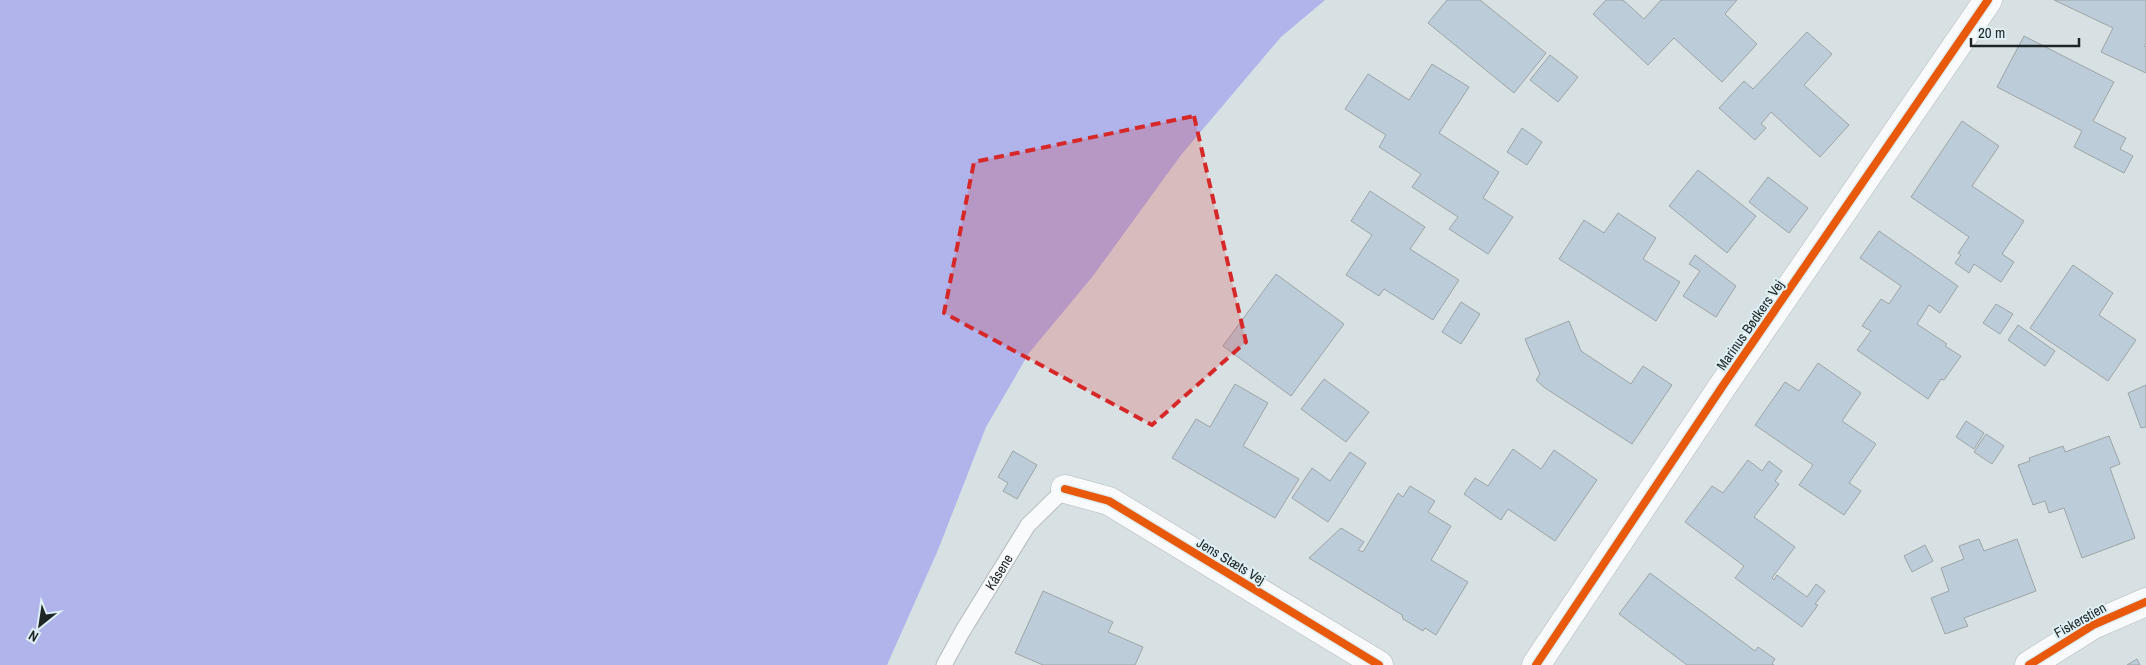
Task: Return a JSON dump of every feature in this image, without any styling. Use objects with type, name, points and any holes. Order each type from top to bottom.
[{"type":"street","name":"Marinus Bødkers Vej","points":[[1536,665],[1722,387],[1988,0]]},
{"type":"street","name":"Jens Stæts Vej","points":[[1065,489],[1109,501],[1379,665]]},
{"type":"street","name":"Fiskerstien","points":[[2028,665],[2093,624],[2146,602]]},
{"type":"lane","name":"Kåsene","points":[[944,665],[962,632],[1028,525],[1065,489]]},
{"type":"highlighted area","points":[[1194,116],[1246,342],[1152,425],[944,313],[974,162]]},
{"type":"water","points":[[0,0],[1325,0],[1281,37],[1181,155],[1093,276],[1029,353],[986,427],[938,550],[887,665],[0,665]]},
{"type":"building","points":[[1447,0],[1480,0],[1546,53],[1514,93],[1428,23]]},
{"type":"building","points":[[1606,0],[1623,0],[1644,19],[1661,0],[1737,0],[1725,14],[1757,44],[1722,82],[1674,38],[1648,65],[1593,14]]},
{"type":"building","points":[[2054,0],[2146,0],[2146,43],[2144,46],[2146,47],[2146,73],[2101,52],[2113,28]]},
{"type":"building","points":[[1807,32],[1832,54],[1804,85],[1849,125],[1820,157],[1771,112],[1761,124],[1766,128],[1755,140],[1719,108],[1744,81],[1753,89]]},
{"type":"building","points":[[2024,36],[2114,82],[2093,121],[2126,138],[2120,149],[2133,156],[2124,173],[2074,147],[2082,131],[1997,87]]},
{"type":"building","points":[[1550,55],[1578,77],[1558,102],[1530,80]]},
{"type":"building","points":[[1432,64],[1469,87],[1439,133],[1499,172],[1483,198],[1513,217],[1488,254],[1449,229],[1458,217],[1412,187],[1421,174],[1379,147],[1386,135],[1345,109],[1368,74],[1409,100]]},
{"type":"building","points":[[1962,121],[1999,146],[1972,186],[2024,221],[2002,254],[2014,262],[2001,282],[1974,264],[1969,273],[1955,263],[1961,255],[1958,253],[1969,237],[1911,197]]},
{"type":"building","points":[[1522,128],[1542,142],[1527,165],[1507,152]]},
{"type":"building","points":[[1698,170],[1756,216],[1727,253],[1669,206]]},
{"type":"building","points":[[1768,177],[1808,208],[1789,233],[1749,202]]},
{"type":"building","points":[[1370,191],[1425,227],[1410,249],[1459,280],[1433,320],[1384,289],[1379,296],[1346,275],[1372,235],[1351,221]]},
{"type":"building","points":[[1618,213],[1656,238],[1643,259],[1680,282],[1656,321],[1559,259],[1584,220],[1604,233]]},
{"type":"building","points":[[1879,231],[1958,286],[1940,313],[1929,305],[1917,324],[1961,356],[1944,380],[1941,379],[1928,399],[1857,350],[1871,331],[1862,326],[1881,299],[1889,304],[1901,286],[1860,258]]},
{"type":"building","points":[[1695,255],[1736,286],[1716,317],[1683,296],[1700,271],[1689,264]]},
{"type":"building","points":[[2073,265],[2113,293],[2099,315],[2136,340],[2108,381],[2030,328]]},
{"type":"building","points":[[1276,274],[1344,324],[1291,396],[1223,346]]},
{"type":"building","points":[[1461,302],[1480,314],[1461,344],[1442,332]]},
{"type":"building","points":[[1996,304],[2013,314],[2000,334],[1983,323]]},
{"type":"building","points":[[1569,321],[1581,351],[1631,384],[1643,366],[1672,385],[1632,444],[1545,388],[1536,380],[1540,374],[1525,339]]},
{"type":"building","points":[[2018,325],[2055,351],[2045,366],[2008,340]]},
{"type":"building","points":[[1818,363],[1861,393],[1842,421],[1876,444],[1849,483],[1861,491],[1844,515],[1799,485],[1813,465],[1755,425],[1785,382],[1799,391]]},
{"type":"building","points":[[1324,379],[1369,412],[1346,442],[1301,409]]},
{"type":"building","points":[[1235,384],[1268,403],[1243,446],[1299,479],[1275,518],[1172,458],[1196,419],[1210,427]]},
{"type":"building","points":[[2146,385],[2146,427],[2141,428],[2128,393]]},
{"type":"building","points":[[1966,421],[1984,433],[1974,449],[1956,437]]},
{"type":"building","points":[[1986,434],[2004,446],[1992,464],[1974,452]]},
{"type":"building","points":[[2109,436],[2120,464],[2110,468],[2135,538],[2082,558],[2064,508],[2049,513],[2045,501],[2033,505],[2018,465],[2030,461],[2029,458],[2063,446],[2065,452]]},
{"type":"building","points":[[1513,449],[1541,469],[1554,450],[1597,480],[1555,541],[1508,509],[1501,520],[1464,494],[1475,478],[1488,486]]},
{"type":"building","points":[[1013,451],[1037,465],[1017,499],[1003,491],[1008,483],[998,477]]},
{"type":"building","points":[[1350,452],[1366,463],[1328,522],[1292,498],[1312,468],[1330,481]]},
{"type":"building","points":[[1748,460],[1762,471],[1769,461],[1782,471],[1775,481],[1779,484],[1754,517],[1795,547],[1772,578],[1774,580],[1777,575],[1807,597],[1816,584],[1825,591],[1815,604],[1818,605],[1802,627],[1735,578],[1744,566],[1685,522],[1712,486],[1723,493]]},
{"type":"building","points":[[1410,486],[1435,501],[1428,512],[1451,526],[1431,560],[1468,582],[1436,635],[1425,628],[1423,631],[1403,619],[1402,615],[1309,558],[1341,528],[1364,542],[1358,550],[1363,552],[1398,493],[1403,497]]},
{"type":"building","points":[[1979,539],[1984,551],[2017,539],[2036,591],[1964,618],[1968,626],[1945,634],[1931,598],[1949,591],[1941,568],[1964,559],[1959,546]]},
{"type":"building","points":[[1925,545],[1933,561],[1912,572],[1904,556]]},
{"type":"building","points":[[1650,573],[1755,651],[1758,647],[1775,659],[1772,663],[1774,665],[1687,665],[1619,614]]},
{"type":"building","points":[[1043,591],[1113,622],[1108,632],[1143,647],[1135,665],[1043,665],[1015,653]]},
{"type":"building","points":[[2137,659],[2140,665],[2127,665]]},
{"type":"cycle path","points":[[1536,665],[1722,387],[1988,0]]},
{"type":"cycle path","points":[[1065,489],[1109,501],[1379,665]]},
{"type":"cycle path","points":[[2029,665],[2093,625],[2146,602]]}]
